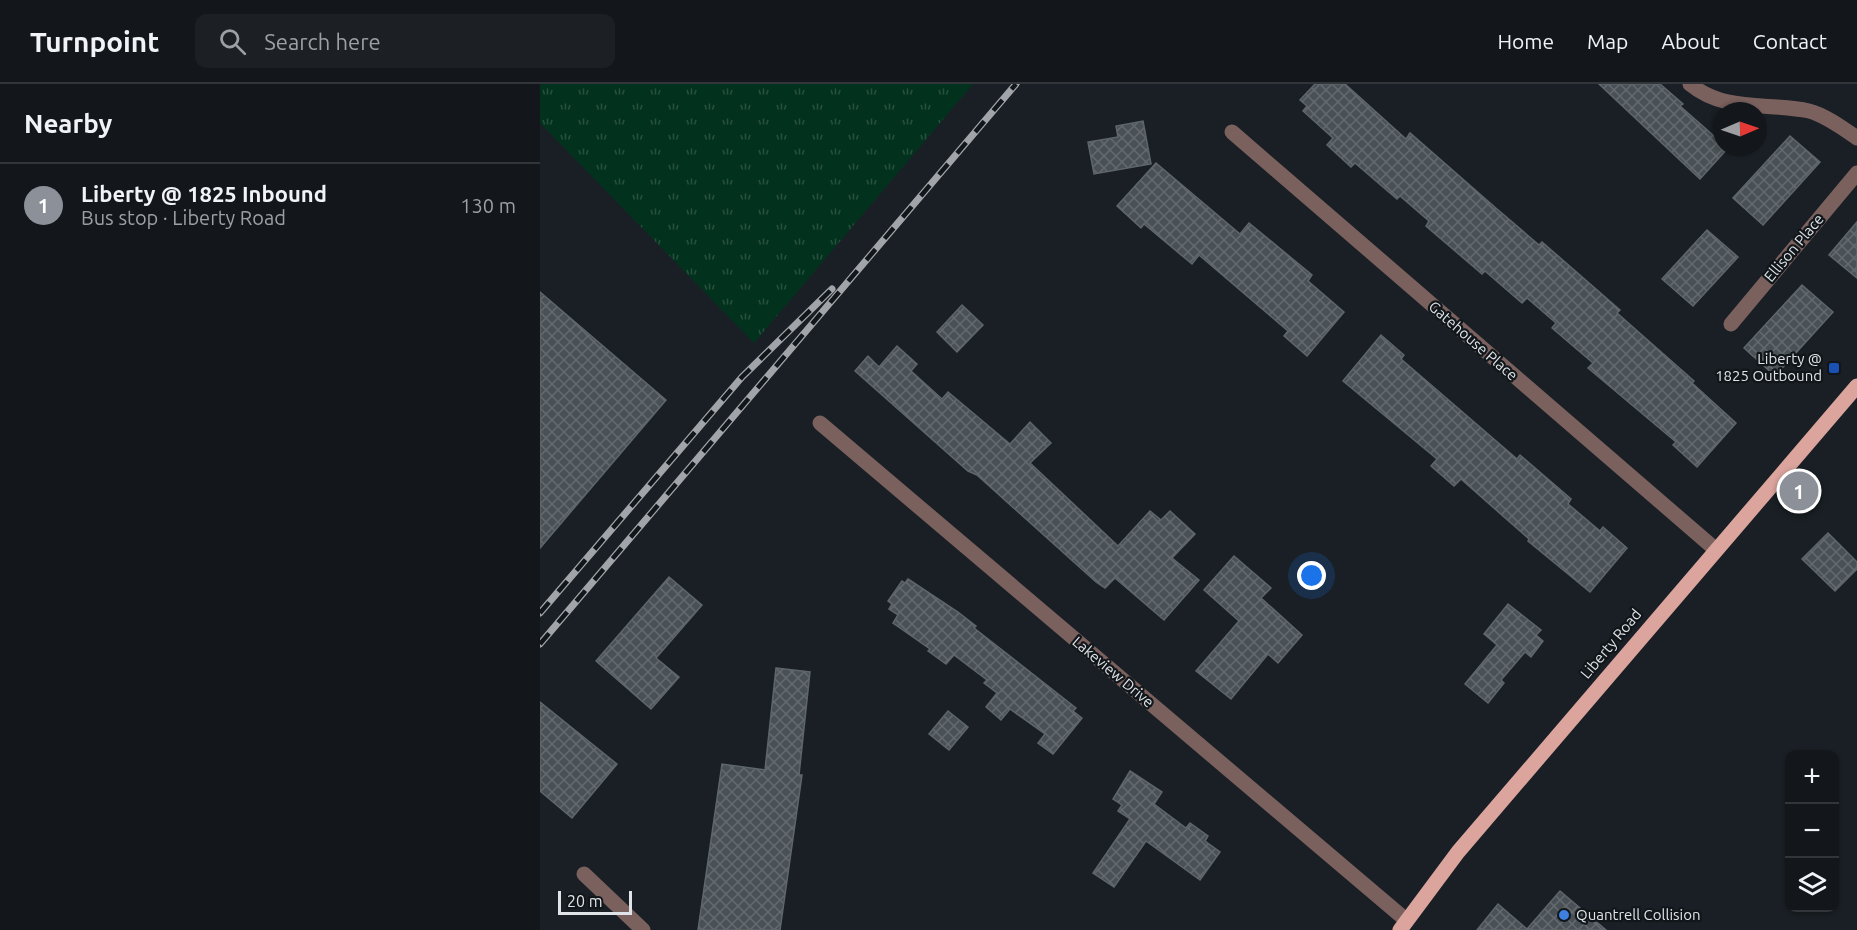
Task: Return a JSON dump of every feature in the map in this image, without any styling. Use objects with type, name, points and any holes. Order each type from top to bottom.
[{"type":"main road","name":"Liberty Road","points":[[1403,925],[1458,852],[1715,549],[1857,386]]},
{"type":"street","points":[[1690,84],[1718,101],[1743,106],[1776,106],[1812,112],[1857,138]]},
{"type":"street","name":"Gatehouse Place","points":[[1232,132],[1715,549]]},
{"type":"street","name":"Ellison Place","points":[[1731,324],[1857,173]]},
{"type":"street","name":"Lakeview Drive","points":[[820,423],[1403,925]]},
{"type":"street","points":[[584,874],[643,930]]},
{"type":"green space","points":[[540,84],[973,84],[754,343],[540,123]]},
{"type":"building","points":[[1315,84],[1345,84],[1406,139],[1410,133],[1539,245],[1542,242],[1620,310],[1617,313],[1694,381],[1692,383],[1736,423],[1697,467],[1673,445],[1676,442],[1588,368],[1593,363],[1552,328],[1556,323],[1527,298],[1522,303],[1485,271],[1482,274],[1426,226],[1429,221],[1400,196],[1397,199],[1355,163],[1351,167],[1327,145],[1333,138],[1303,111],[1307,106],[1300,100]]},
{"type":"building","points":[[1599,84],[1660,84],[1683,104],[1680,106],[1713,135],[1713,156],[1721,156],[1700,179]]},
{"type":"building","points":[[1143,121],[1151,164],[1094,174],[1088,142],[1118,137],[1116,126]]},
{"type":"building","points":[[1790,136],[1820,162],[1763,225],[1733,198]]},
{"type":"building","points":[[1156,163],[1240,234],[1249,223],[1312,275],[1308,281],[1344,312],[1307,356],[1284,336],[1288,331],[1199,255],[1192,264],[1144,224],[1141,228],[1117,206]]},
{"type":"building","points":[[1857,222],[1857,278],[1829,255]]},
{"type":"building","points":[[1707,230],[1738,257],[1693,306],[1662,279]]},
{"type":"building","points":[[1802,285],[1833,312],[1775,376],[1744,348]]},
{"type":"building","points":[[540,292],[666,400],[540,548]]},
{"type":"building","points":[[962,305],[983,325],[957,352],[937,332]]},
{"type":"building","points":[[1381,335],[1404,355],[1401,359],[1517,459],[1520,455],[1571,499],[1568,504],[1600,531],[1603,527],[1627,548],[1590,592],[1528,541],[1529,539],[1461,479],[1454,486],[1431,466],[1437,459],[1343,381]]},
{"type":"building","points":[[897,346],[917,364],[911,371],[942,399],[948,392],[1010,444],[1030,422],[1051,443],[1030,463],[1118,546],[1150,511],[1161,520],[1170,511],[1195,534],[1172,558],[1199,580],[1164,620],[1115,578],[1105,588],[1096,582],[977,475],[968,471],[855,371],[868,356],[879,367]]},
{"type":"building","points":[[1828,533],[1857,562],[1857,569],[1835,591],[1802,559]]},
{"type":"building","points":[[1234,556],[1271,588],[1261,598],[1302,635],[1278,663],[1268,654],[1231,699],[1196,671],[1239,621],[1204,590]]},
{"type":"building","points":[[669,577],[702,605],[656,658],[679,677],[651,709],[596,661]]},
{"type":"building","points":[[908,579],[958,612],[976,626],[974,628],[1076,708],[1073,711],[1082,718],[1053,754],[1038,743],[1045,734],[1010,709],[1001,720],[986,707],[997,693],[984,683],[987,680],[954,655],[946,664],[928,651],[930,649],[893,623],[898,615],[889,609],[892,604],[888,601],[902,581],[905,583]]},
{"type":"building","points":[[1508,604],[1541,630],[1536,635],[1543,641],[1531,657],[1525,652],[1501,680],[1504,683],[1488,703],[1465,684],[1497,645],[1484,634]]},
{"type":"building","points":[[776,668],[810,672],[799,775],[802,775],[780,930],[698,930],[722,764],[765,770]]},
{"type":"building","points":[[540,702],[617,764],[572,818],[540,791]]},
{"type":"building","points":[[948,711],[968,727],[949,750],[929,734]]},
{"type":"building","points":[[1130,771],[1162,792],[1154,804],[1186,828],[1190,823],[1208,836],[1205,841],[1220,852],[1200,880],[1146,841],[1114,887],[1093,873],[1130,819],[1118,811],[1122,805],[1113,799]]},
{"type":"building","name":"Quantrell Collision","points":[[1560,891],[1606,930],[1477,930],[1498,904],[1527,929]]},
{"type":"railway","points":[[540,644],[1016,84]]},
{"type":"railway","points":[[540,613],[742,377],[832,289]]},
{"type":"place","name":"Liberty @ 1825 Outbound","points":[[1834,368]]},
{"type":"place","name":"Liberty @ 1825 Inbound","points":[[1799,491]]},
{"type":"place","name":"Quantrell Collision","points":[[1564,915]]}]
